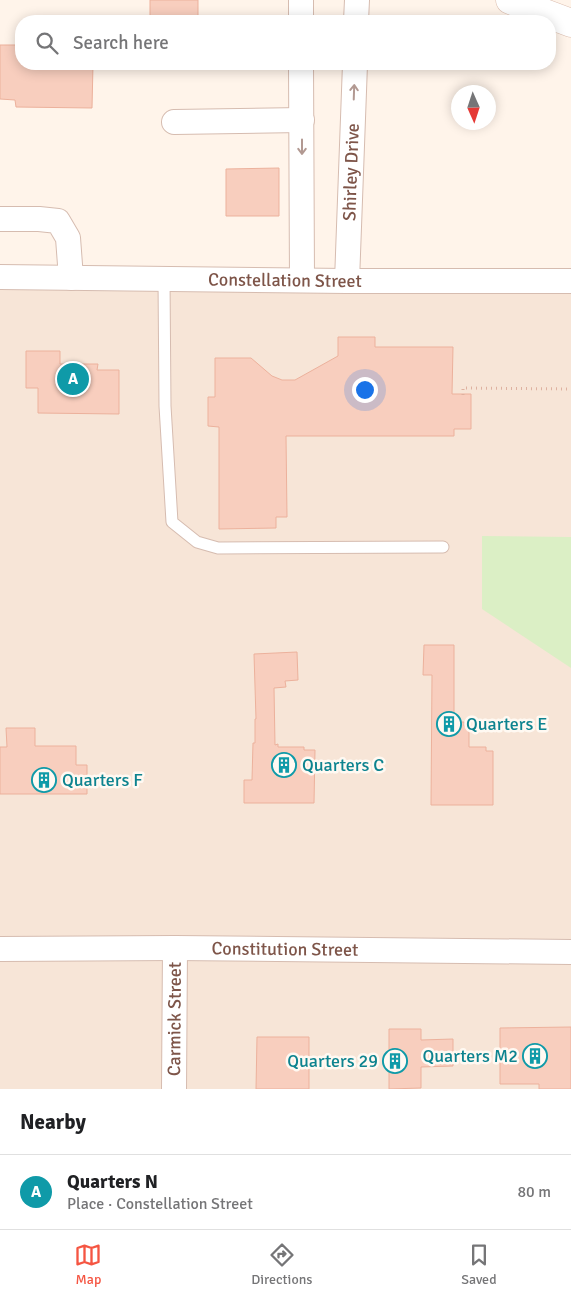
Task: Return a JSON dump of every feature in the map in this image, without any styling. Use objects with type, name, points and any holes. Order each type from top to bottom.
[{"type":"main road","points":[[510,0],[550,15]]},
{"type":"main road","points":[[556,17],[571,23]]},
{"type":"street","points":[[301,0],[301,15]]},
{"type":"street","points":[[356,15],[357,0]]},
{"type":"street","points":[[301,70],[302,280]]},
{"type":"street","name":"Shirley Drive","points":[[347,281],[355,70]]},
{"type":"street","points":[[174,122],[302,120]]},
{"type":"street","points":[[0,219],[58,221],[68,238],[71,278]]},
{"type":"street","name":"Constellation Street","points":[[0,277],[347,281],[571,281]]},
{"type":"street","name":"Constitution Street","points":[[0,949],[175,948],[571,952]]},
{"type":"street","name":"Carmick Street","points":[[174,1089],[175,948]]},
{"type":"lane","points":[[164,278],[165,406],[172,522],[197,542],[218,548],[442,547]]},
{"type":"path","points":[[463,394],[463,388],[571,389]]},
{"type":"shaded area","points":[[0,266],[571,283],[571,1089],[0,1089]]},
{"type":"green space","points":[[482,536],[571,537],[571,668],[482,609]]},
{"type":"building","points":[[150,0],[198,0],[198,15],[150,15]]},
{"type":"building","points":[[0,45],[15,45],[15,70],[93,70],[92,108],[16,107],[15,100],[0,99]]},
{"type":"building","points":[[279,168],[279,216],[226,216],[226,169]]},
{"type":"building","points":[[338,337],[375,337],[375,347],[453,347],[452,394],[471,394],[471,429],[454,429],[454,436],[286,436],[287,517],[276,517],[276,528],[219,529],[219,427],[208,426],[208,397],[215,397],[215,358],[251,358],[272,376],[282,380],[295,380],[338,356]]},
{"type":"building","points":[[26,351],[60,351],[60,364],[98,364],[97,370],[119,370],[119,414],[38,413],[38,388],[26,388]]},
{"type":"building","name":"Quarters E","points":[[424,645],[454,645],[454,722],[464,722],[464,726],[469,726],[469,747],[486,747],[486,751],[493,751],[493,805],[431,805],[432,675],[423,675]]},
{"type":"building","name":"Quarters C","points":[[297,652],[298,680],[285,681],[286,687],[274,688],[275,745],[278,744],[278,747],[304,747],[304,750],[315,750],[314,803],[244,803],[244,780],[252,780],[253,743],[255,743],[254,654]]},
{"type":"building","name":"Quarters F","points":[[6,728],[35,728],[35,746],[76,746],[76,765],[87,765],[87,794],[0,794],[0,747],[7,747]]},
{"type":"building","name":"Quarters M2","points":[[571,1027],[571,1089],[539,1089],[539,1084],[500,1084],[500,1028]]},
{"type":"building","name":"Quarters 29","points":[[389,1029],[421,1029],[421,1040],[453,1039],[453,1066],[421,1067],[421,1088],[389,1089]]},
{"type":"building","points":[[257,1037],[309,1037],[309,1089],[256,1089]]},
{"type":"place","name":"Quarters N","points":[[73,379]]},
{"type":"place","name":"Quarters E","points":[[449,724]]},
{"type":"place","name":"Quarters C","points":[[284,765]]},
{"type":"place","name":"Quarters F","points":[[44,780]]},
{"type":"place","name":"Quarters M2","points":[[535,1056]]},
{"type":"place","name":"Quarters 29","points":[[395,1061]]}]
